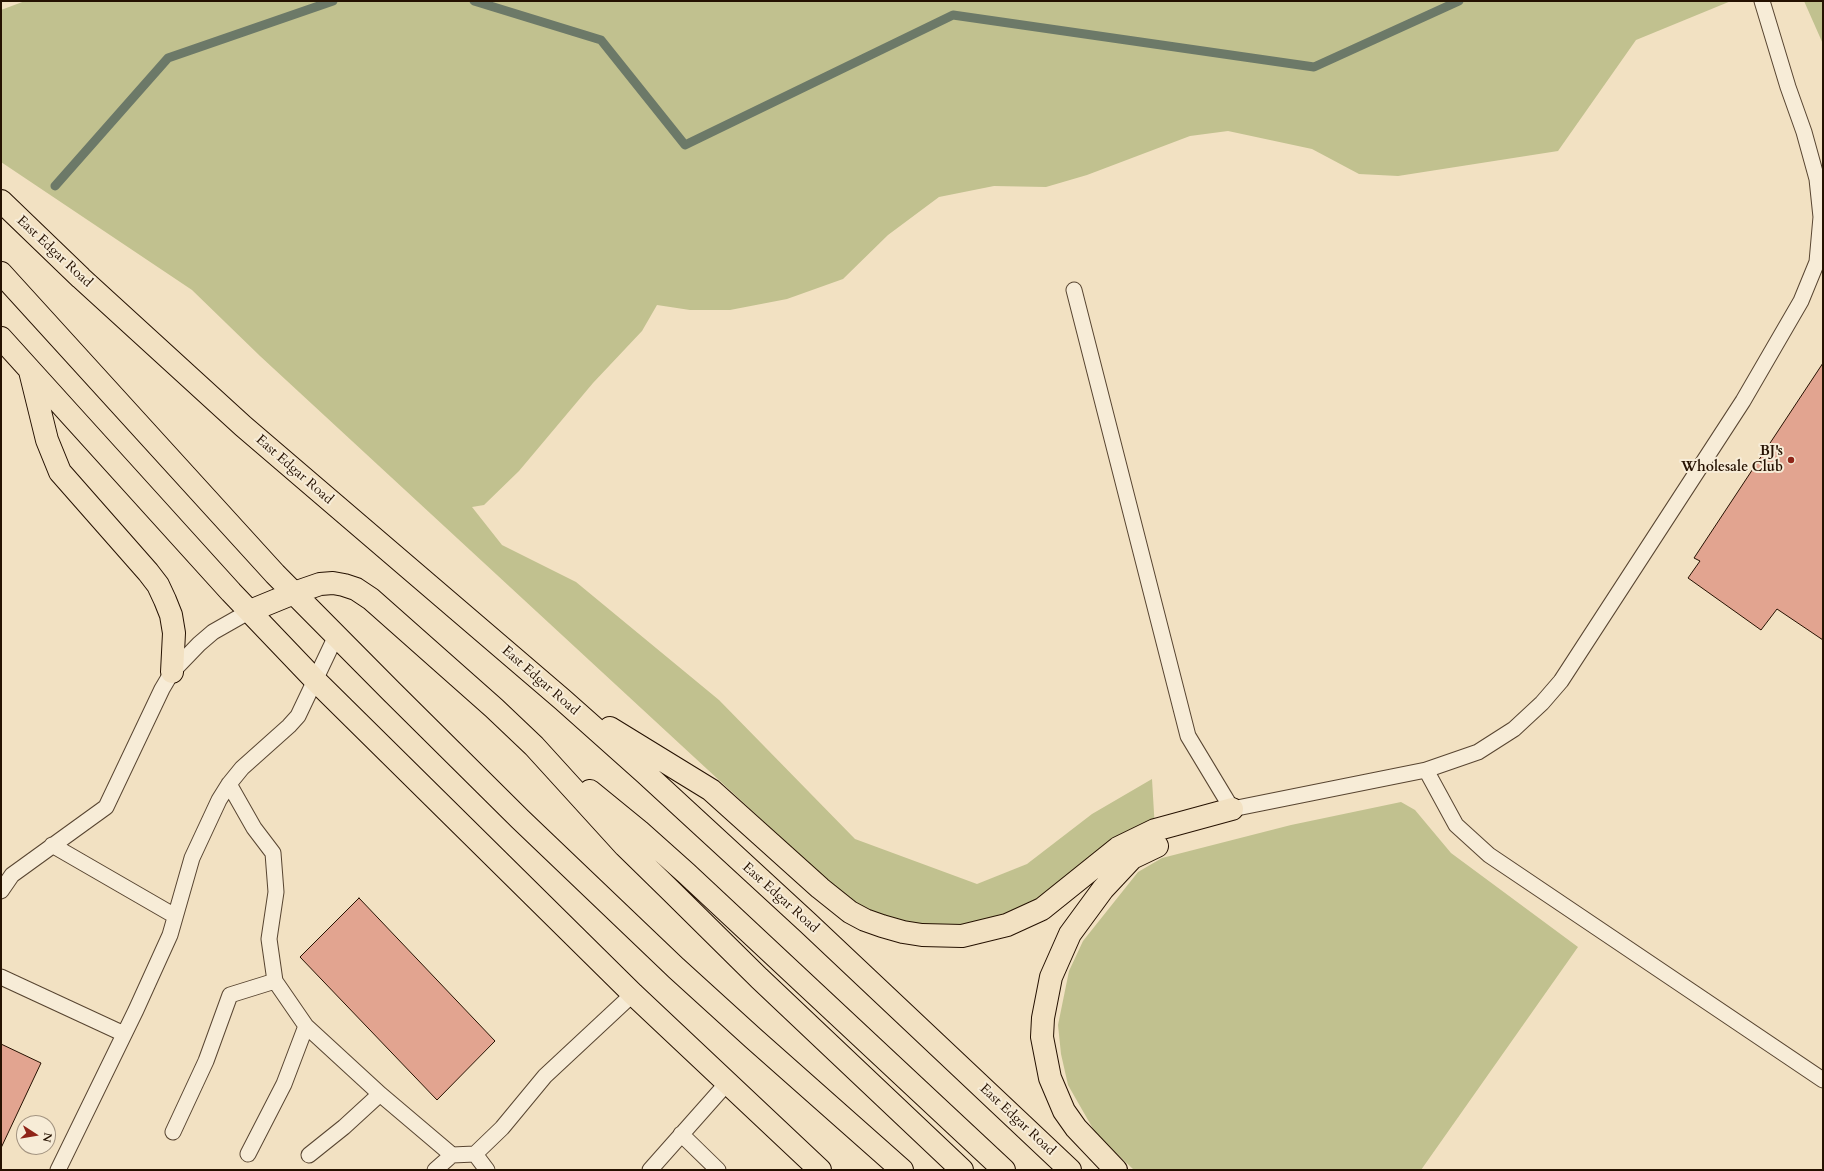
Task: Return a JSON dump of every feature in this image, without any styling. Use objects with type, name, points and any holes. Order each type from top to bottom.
[{"type":"highway","name":"East Edgar Road","points":[[1,202],[81,278],[243,426],[563,700],[808,923],[1070,1170]]},
{"type":"highway","points":[[1,273],[294,593],[452,752],[604,900],[753,1038],[902,1170]]},
{"type":"highway","points":[[1,338],[250,612],[316,680],[633,994],[728,1082],[813,1168]]},
{"type":"highway","points":[[29,368],[48,440],[60,472],[148,572],[158,585],[166,600],[171,615],[174,633],[172,672]]},
{"type":"highway","points":[[250,612],[294,593],[320,584],[333,583],[356,589],[371,598],[534,746],[639,831],[686,873],[1004,1170]]},
{"type":"highway","points":[[563,700],[711,790],[820,888],[850,912],[865,920],[903,932],[922,935],[962,936],[1006,925],[1042,909],[1118,848],[1155,830],[1232,809]]},
{"type":"highway","points":[[534,746],[625,846],[759,978],[962,1170]]},
{"type":"highway","points":[[1116,1170],[1076,1128],[1064,1111],[1050,1078],[1042,1036],[1043,1018],[1051,977],[1070,934],[1086,910],[1132,858],[1232,809]]},
{"type":"lane","points":[[1074,290],[1188,736],[1232,809],[1426,770],[1478,752],[1514,729],[1542,703],[1561,681],[1743,402],[1801,301],[1817,262],[1821,217],[1817,179],[1804,132],[1788,87],[1762,1]]},
{"type":"lane","points":[[1,891],[12,875],[106,807],[162,689],[172,672],[198,644],[213,632],[250,612]]},
{"type":"lane","points":[[58,1170],[170,935],[192,858],[208,821],[229,784],[242,768],[294,721],[316,680],[336,636]]},
{"type":"lane","points":[[1426,770],[1456,825],[1489,855],[1823,1080]]},
{"type":"lane","points":[[229,784],[254,828],[273,853],[276,892],[269,939],[275,981],[306,1026],[380,1094],[452,1155]]},
{"type":"lane","points":[[52,845],[175,916]]},
{"type":"lane","points":[[1,977],[124,1034]]},
{"type":"lane","points":[[173,1132],[206,1061],[230,995],[275,981]]},
{"type":"lane","points":[[435,1170],[452,1155],[474,1154],[502,1128],[545,1076],[633,994]]},
{"type":"lane","points":[[248,1154],[284,1084],[306,1026]]},
{"type":"lane","points":[[657,1167],[681,1134],[728,1082]]},
{"type":"lane","points":[[309,1155],[344,1127],[380,1094]]},
{"type":"lane","points":[[681,1134],[718,1170]]},
{"type":"lane","points":[[474,1154],[487,1170]]},
{"type":"green space","points":[[25,1],[1731,1],[1636,40],[1558,151],[1398,176],[1359,174],[1312,149],[1228,131],[1190,136],[1087,175],[1046,187],[994,186],[939,197],[888,235],[843,279],[787,299],[730,310],[690,310],[657,305],[642,331],[593,383],[519,471],[484,505],[472,507],[502,545],[576,582],[719,700],[855,839],[977,884],[1027,864],[1092,814],[1152,779],[1155,830],[1077,881],[984,932],[912,923],[888,918],[861,907],[839,891],[260,356],[192,290],[1,162],[1,10]]},
{"type":"green space","points":[[1804,1],[1823,1],[1823,44]]},
{"type":"green space","points":[[1401,802],[1415,810],[1451,853],[1578,947],[1421,1170],[1134,1170],[1096,1134],[1068,1085],[1061,1054],[1058,1025],[1069,971],[1083,941],[1138,872],[1162,858],[1291,825]]},
{"type":"building","name":"BJ's Wholesale Club","points":[[1823,363],[1823,640],[1777,609],[1761,630],[1688,578],[1700,561],[1694,558]]},
{"type":"building","points":[[359,898],[495,1041],[437,1100],[300,957]]},
{"type":"building","points":[[1,1044],[41,1063],[1,1148]]},
{"type":"waterway","points":[[55,186],[168,58],[333,1]]},
{"type":"waterway","points":[[474,1],[601,40],[685,145],[953,15],[1314,67],[1459,1]]},
{"type":"place","name":"BJ's Wholesale Club","points":[[1791,460]]}]
